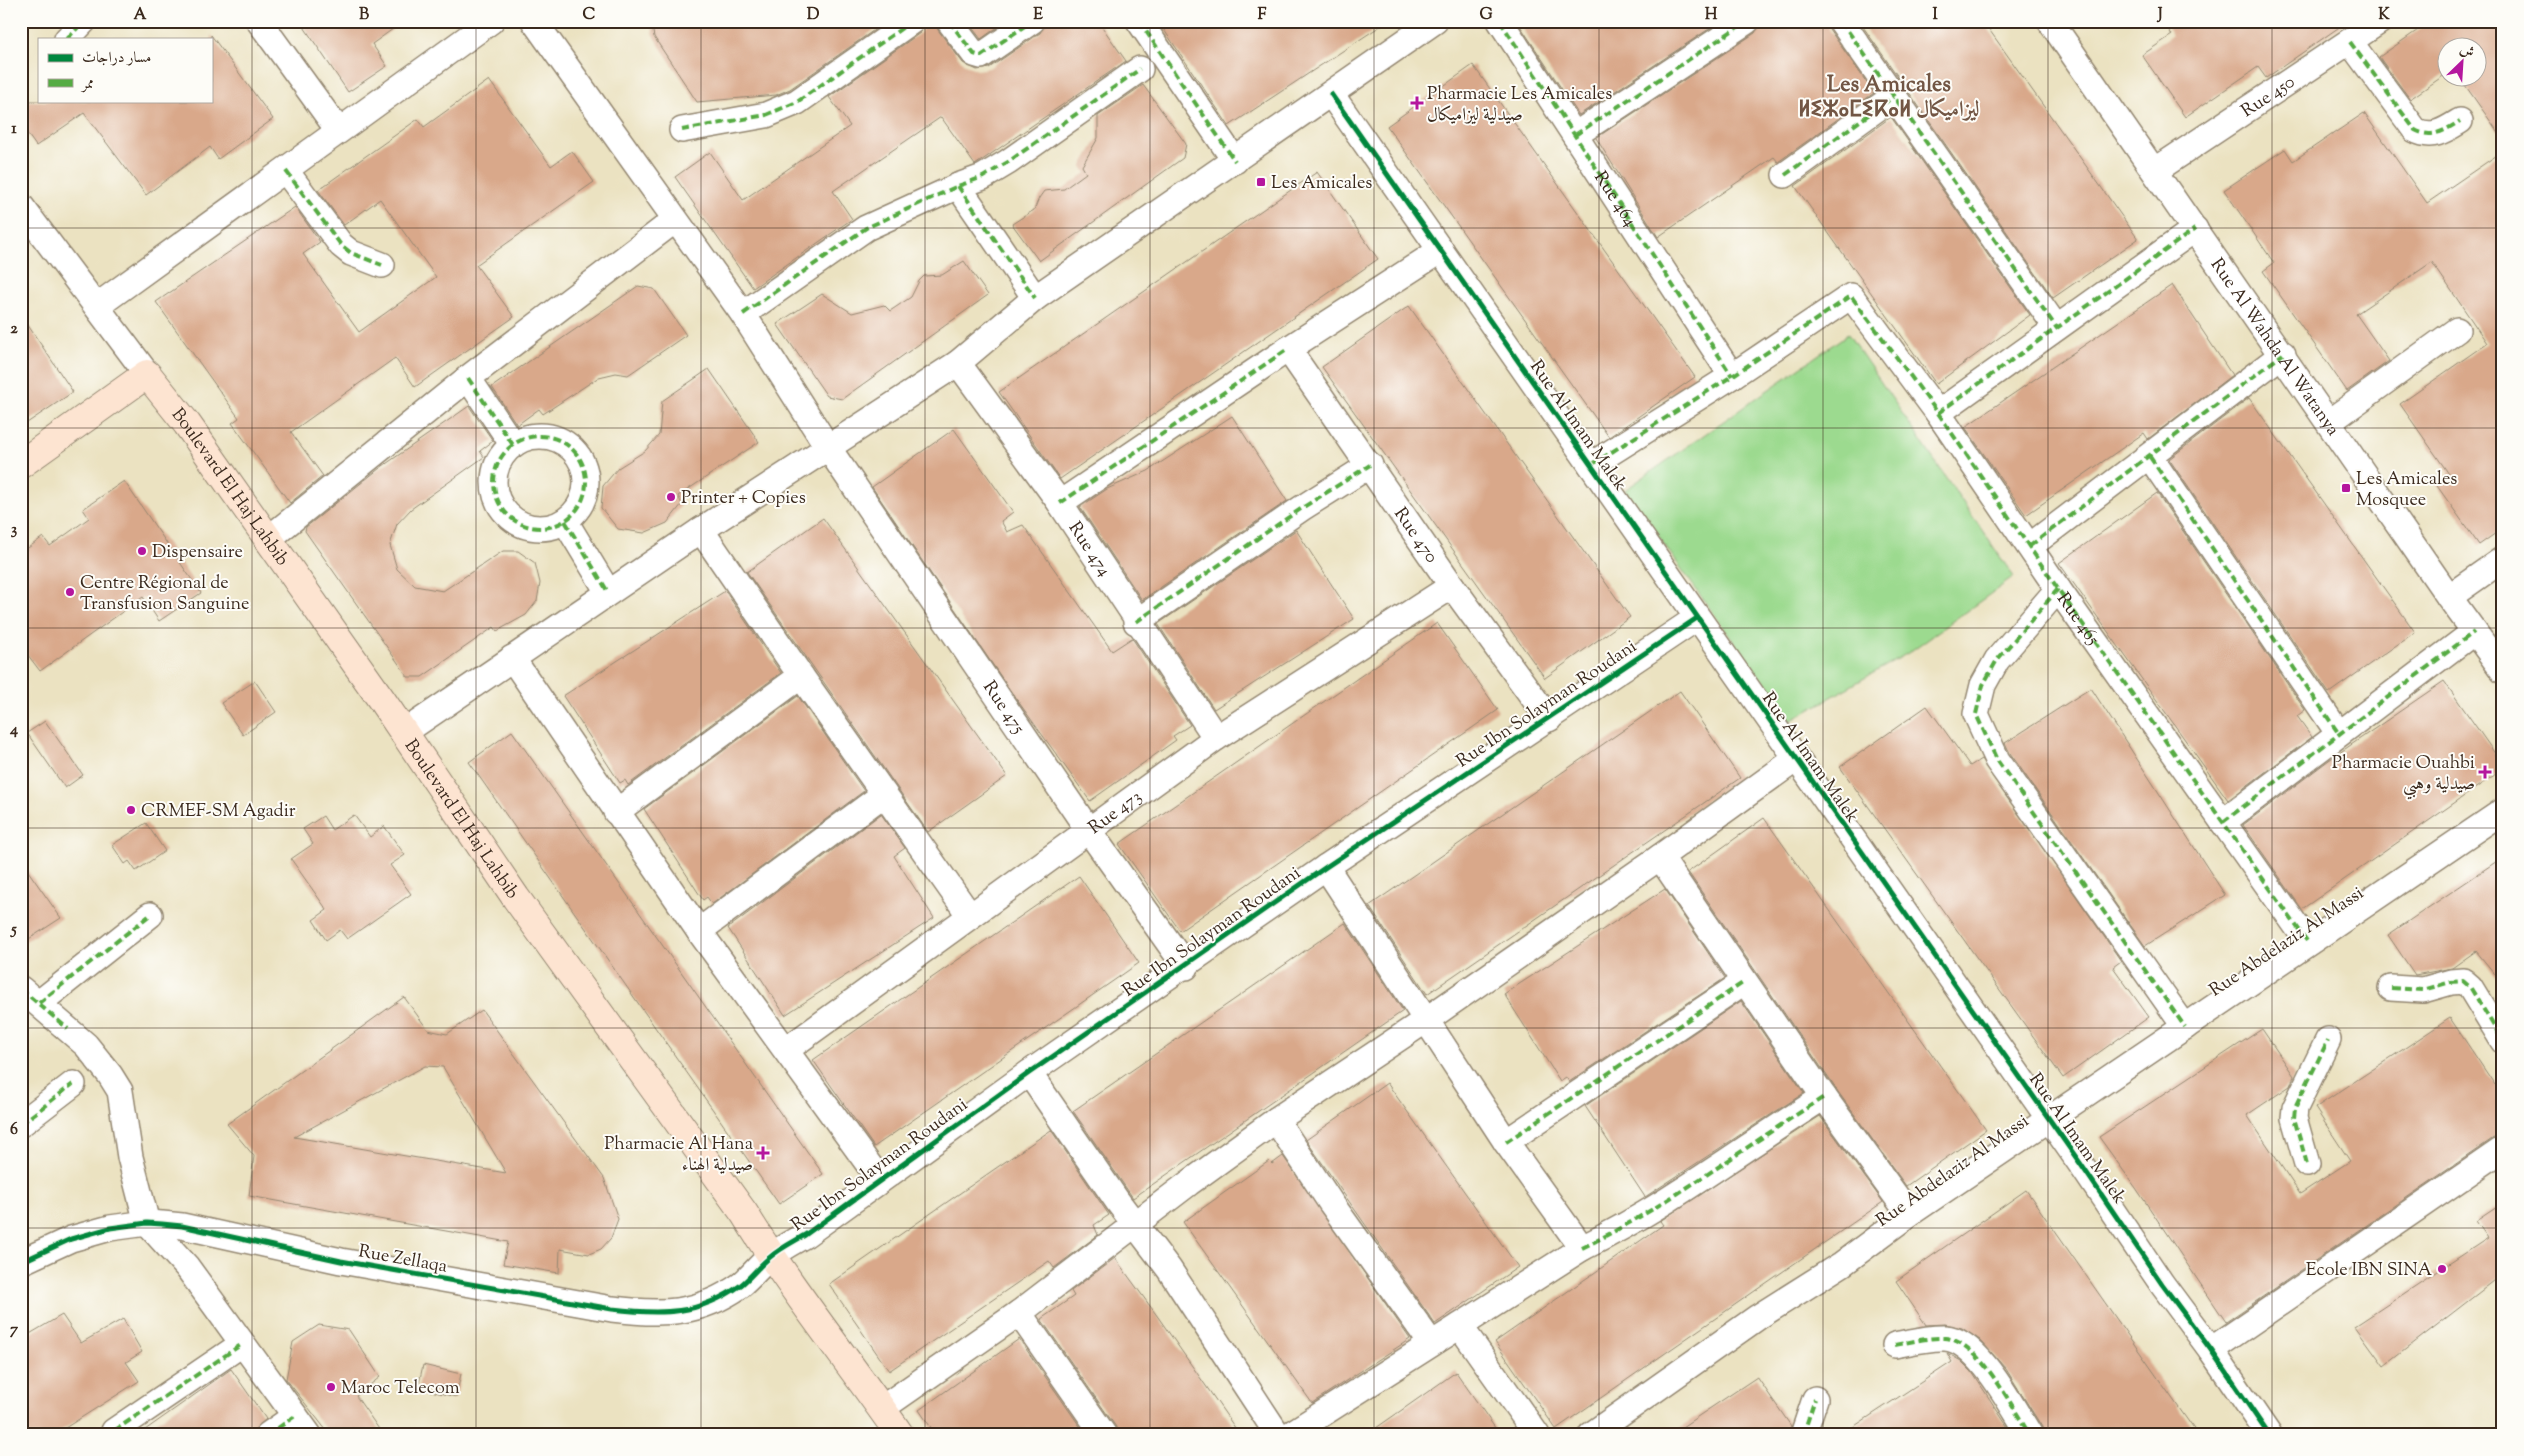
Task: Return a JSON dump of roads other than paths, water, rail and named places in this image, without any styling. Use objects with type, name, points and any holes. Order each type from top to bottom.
[{"type":"street","points":[[67,38],[84,21]]},
{"type":"street","points":[[259,21],[338,130]]},
{"type":"street","points":[[97,306],[286,172],[338,130],[491,21]]},
{"type":"street","name":"Rue 475","points":[[534,21],[641,168],[675,220],[743,314],[827,446],[1089,831],[1186,966]]},
{"type":"street","points":[[682,130],[766,114],[797,102],[912,21]]},
{"type":"street","points":[[949,21],[974,54],[981,56],[1032,21]]},
{"type":"street","points":[[1139,21],[1235,160]]},
{"type":"street","points":[[403,733],[608,592],[827,446],[958,363],[1035,298],[1331,94],[1400,30],[1435,21]]},
{"type":"street","name":"Rue 464","points":[[1500,21],[1732,376]]},
{"type":"street","points":[[1575,136],[1747,21]]},
{"type":"street","points":[[1841,21],[2056,327]]},
{"type":"street","name":"Rue Al Wahda Al Watanya","points":[[2050,21],[2156,170],[2449,597],[2503,671]]},
{"type":"street","name":"Rue 450","points":[[2156,170],[2380,21]]},
{"type":"street","points":[[2350,42],[2415,130],[2430,135],[2442,133],[2460,121]]},
{"type":"street","points":[[743,314],[866,228],[958,186],[983,177],[1008,162],[1140,69]]},
{"type":"street","name":"Rue Al Imam Malek","points":[[1331,94],[2269,1435]]},
{"type":"street","points":[[1785,175],[1893,97]]},
{"type":"street","points":[[286,172],[341,245],[351,254],[382,265]]},
{"type":"street","points":[[958,186],[1035,298]]},
{"type":"street","name":"Boulevard El Haj Lahbib","points":[[21,206],[147,374],[187,424],[381,699],[516,898],[744,1213],[770,1257],[900,1435]]},
{"type":"street","points":[[267,540],[468,378],[675,220]]},
{"type":"street","points":[[1938,413],[2195,229]]},
{"type":"street","points":[[1060,503],[1288,349],[1441,250]]},
{"type":"street","name":"Rue 465","points":[[1732,376],[1851,296],[1938,413],[2058,589],[2307,941]]},
{"type":"street","points":[[2329,422],[2457,330]]},
{"type":"street","name":"Rue 470","points":[[1288,349],[1452,586],[1548,719]]},
{"type":"street","points":[[2030,546],[2150,457],[2283,354]]},
{"type":"street","name":"Rue 474","points":[[958,363],[1060,503],[1136,622],[1216,738]]},
{"type":"street","points":[[21,464],[147,374]]},
{"type":"street","points":[[1591,466],[1732,376]]},
{"type":"street","points":[[468,378],[513,445]]},
{"type":"street","points":[[538,436],[551,437],[564,443],[578,457],[586,475],[586,489],[583,501],[575,513],[565,521],[553,527],[528,527],[516,522],[503,508],[495,491],[494,478],[497,465],[513,445],[538,436]]},
{"type":"street","points":[[2150,457],[2339,734]]},
{"type":"street","points":[[1136,622],[1302,508],[1370,465]]},
{"type":"street","points":[[565,521],[608,592]]},
{"type":"street","points":[[701,530],[970,916]]},
{"type":"street","points":[[2449,597],[2503,559]]},
{"type":"street","name":"Rue 473","points":[[786,1050],[1216,738],[1452,586]]},
{"type":"street","points":[[2058,589],[1997,660],[1983,685],[1976,714],[1996,760],[2185,1028]]},
{"type":"street","name":"Rue Ibn Solayman Roudani","points":[[770,1257],[805,1235],[1029,1073],[1186,966],[1326,867],[1697,618]]},
{"type":"street","points":[[2223,822],[2474,632]]},
{"type":"street","points":[[512,658],[699,932],[880,1180]]},
{"type":"street","points":[[616,812],[801,676]]},
{"type":"street","points":[[882,1409],[1019,1313],[1276,1120],[1426,1020],[1660,857],[1796,758]]},
{"type":"street","points":[[699,932],[884,794]]},
{"type":"street","name":"Rue Abdelaziz Al Massi","points":[[1591,1435],[1758,1317],[1842,1264],[1909,1214],[2185,1028],[2307,941],[2503,811]]},
{"type":"street","points":[[1660,857],[1824,1097],[1909,1214]]},
{"type":"street","points":[[1326,867],[1506,1142],[1582,1248]]},
{"type":"street","points":[[150,915],[30,996],[86,1045],[120,1091],[130,1157],[147,1222],[188,1267],[302,1425],[268,1435]]},
{"type":"street","points":[[1506,1142],[1744,982]]},
{"type":"street","points":[[2391,988],[2423,990],[2451,982],[2463,982],[2470,987],[2503,1041]]},
{"type":"street","points":[[2307,1164],[2294,1118],[2295,1108],[2328,1040]]},
{"type":"street","points":[[1029,1073],[1118,1202],[1169,1269],[1278,1435]]},
{"type":"street","points":[[21,1124],[74,1084]]},
{"type":"street","points":[[1289,1435],[1582,1248],[1615,1231],[1700,1180],[1769,1132],[1824,1097]]},
{"type":"street","points":[[1276,1120],[1331,1203],[1431,1343]]},
{"type":"street","points":[[2211,1350],[2503,1149]]},
{"type":"street","name":"Rue Zellaqa","points":[[21,1262],[71,1238],[110,1228],[147,1222],[182,1226],[341,1260],[645,1313],[675,1313],[709,1303],[741,1284],[770,1257]]},
{"type":"street","points":[[1019,1313],[1104,1435]]},
{"type":"street","points":[[1460,1326],[1537,1435]]},
{"type":"street","points":[[1896,1345],[1947,1338],[1962,1344],[1978,1357],[2030,1435]]},
{"type":"street","points":[[113,1433],[242,1344]]},
{"type":"street","points":[[1803,1435],[1815,1399]]},
{"type":"place","name":"Pharmacie Les Amicales صيدلية ليزاميكال","points":[[1417,103]]},
{"type":"place","name":"Les Amicales","points":[[1261,182]]},
{"type":"place","name":"Les Amicales Mosquee","points":[[2346,488]]},
{"type":"place","name":"Printer + Copies","points":[[671,497]]},
{"type":"place","name":"Dispensaire","points":[[142,551]]},
{"type":"place","name":"Centre Régional de Transfusion Sanguine","points":[[70,592]]},
{"type":"place","name":"Pharmacie Ouahbi صيدلية وهبي","points":[[2485,772]]},
{"type":"place","name":"CRMEF-SM Agadir","points":[[131,810]]},
{"type":"place","name":"Pharmacie Al Hana صيدلية الهناء","points":[[763,1153]]},
{"type":"place","name":"Ecole IBN SINA","points":[[2442,1269]]},
{"type":"place","name":"Maroc Telecom","points":[[331,1387]]},
{"type":"district","name":"Les Amicales ⵍⵉⵣⴰⵎⵉⴽⴰⵍ ليزاميكال","points":[[1889,96]]}]
